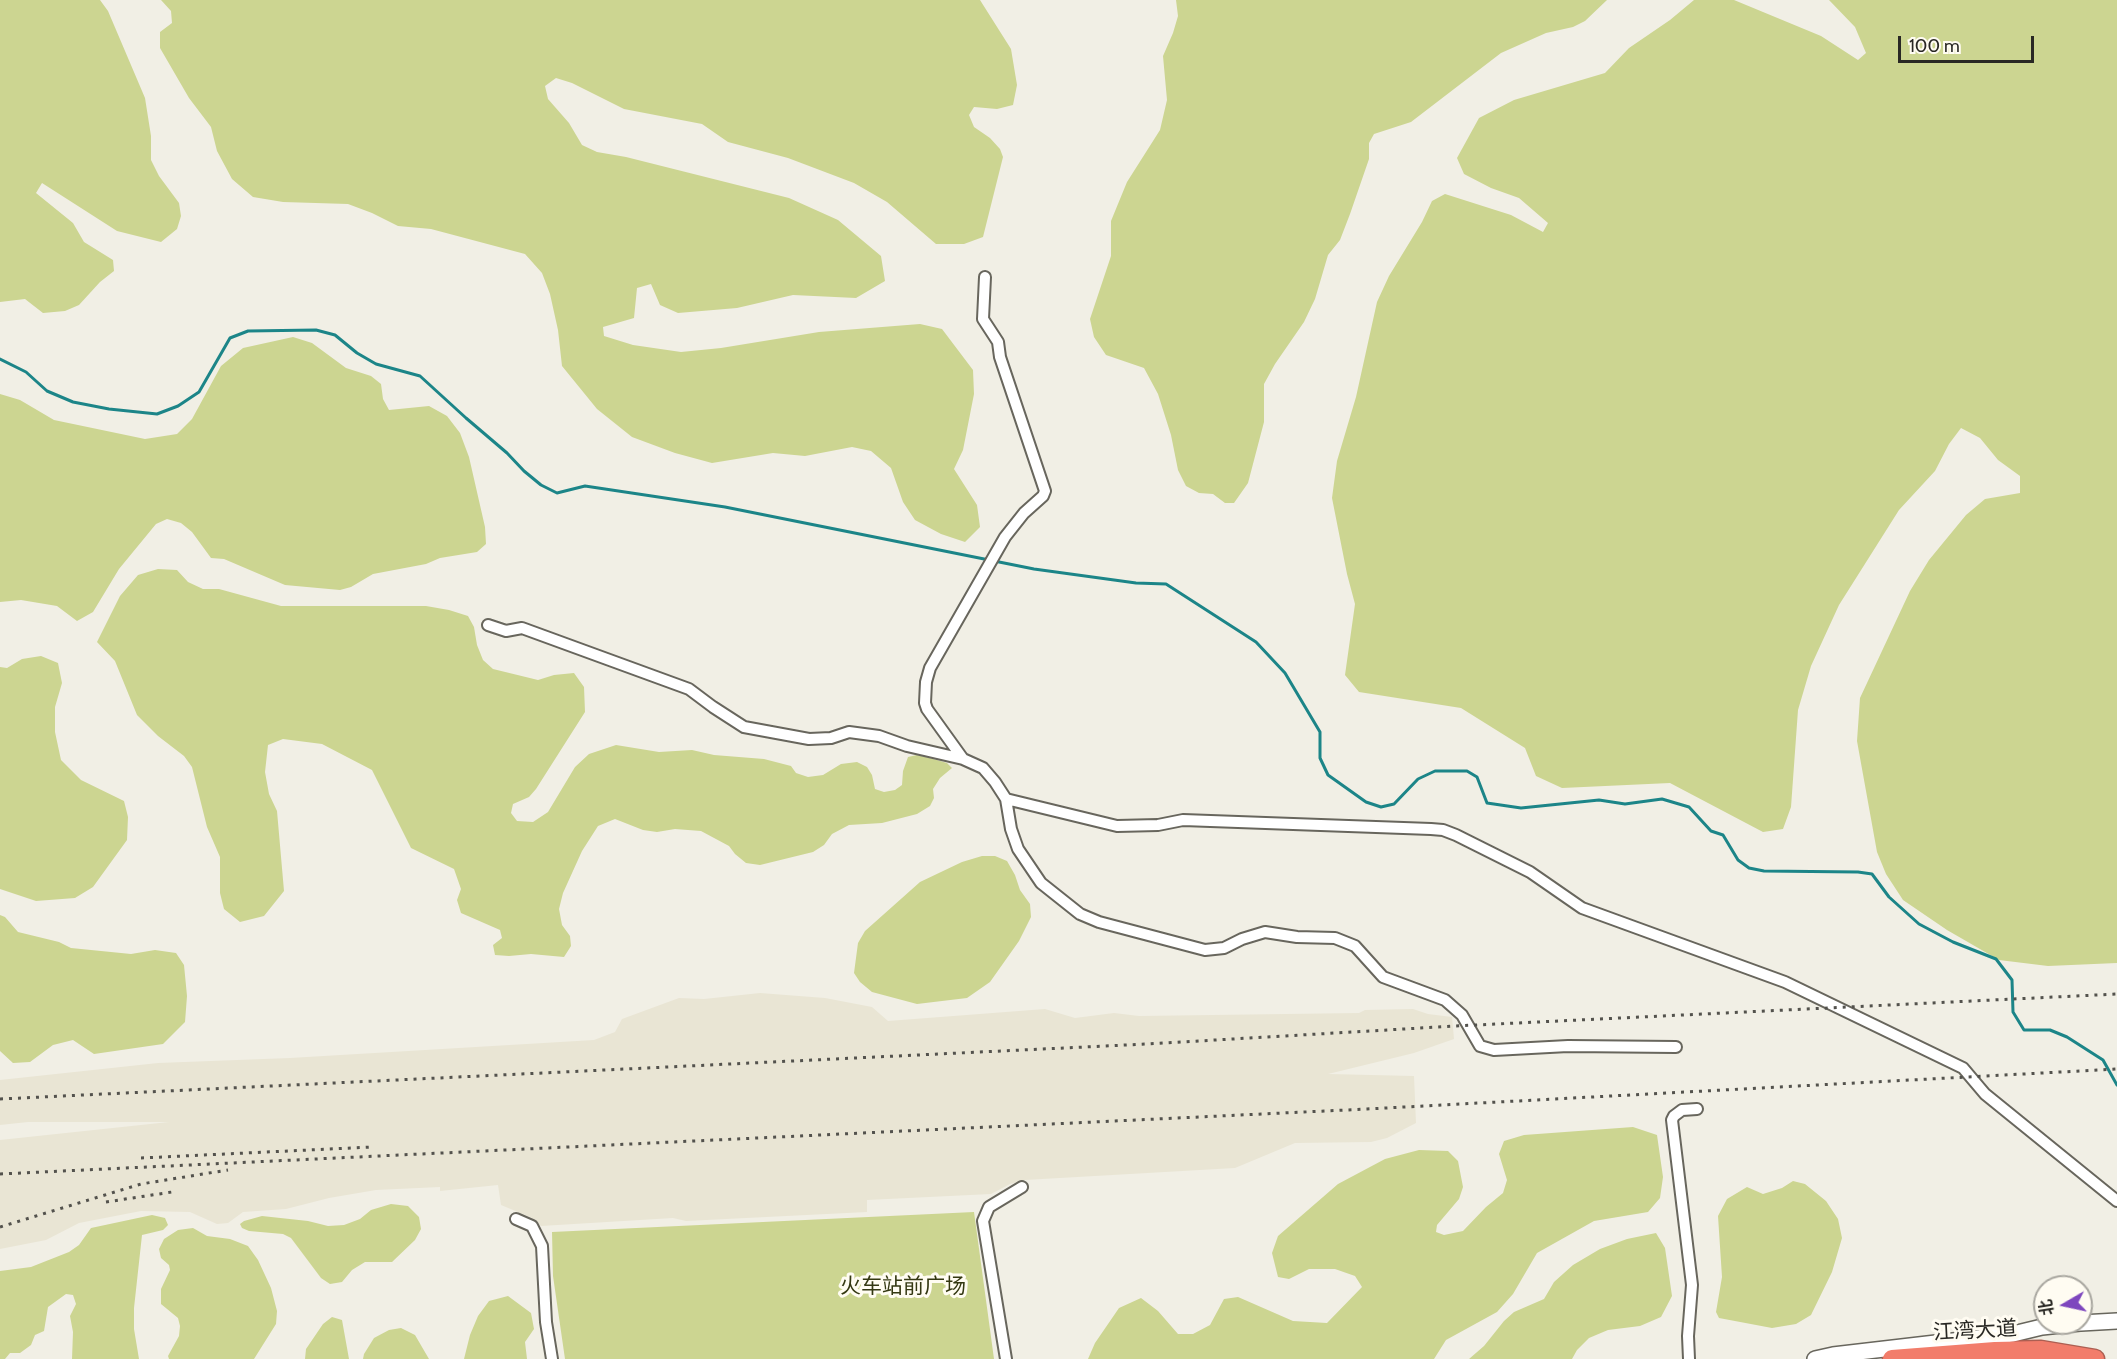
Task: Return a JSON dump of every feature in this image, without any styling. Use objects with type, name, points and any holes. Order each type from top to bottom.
[{"type":"highway","name":"江湾大道","points":[[1892,1359],[2041,1350],[2096,1359]]},
{"type":"main road","points":[[2093,1323],[2117,1322]]},
{"type":"main road","points":[[1815,1359],[2013,1334],[2033,1329]]},
{"type":"street","points":[[963,759],[927,709],[925,688],[930,668],[1005,537],[1045,491],[1000,357],[998,342],[983,319],[985,278]]},
{"type":"street","points":[[488,625],[507,631],[522,628],[688,689],[744,727],[809,739],[831,738],[849,732],[879,736],[907,746],[963,759],[982,768],[1006,799],[1011,829],[1018,849],[1041,883],[1080,914],[1099,922],[1205,950],[1224,948],[1242,939],[1265,932],[1297,937],[1335,938],[1355,946],[1383,977],[1445,1000],[1462,1015],[1480,1046],[1494,1050],[1568,1046],[1676,1047]]},
{"type":"street","points":[[1006,799],[1117,826],[1158,825],[1183,820],[1443,830],[1530,872],[1582,909],[1785,982],[1963,1068],[1985,1094],[2117,1201]]},
{"type":"street","points":[[1689,1359],[1688,1336],[1692,1285],[1672,1120],[1682,1110],[1697,1109]]},
{"type":"street","points":[[1006,1359],[983,1221],[989,1207],[1022,1186]]},
{"type":"street","points":[[516,1219],[532,1226],[542,1246],[546,1322],[552,1359]]},
{"type":"shaded area","points":[[760,993],[825,998],[872,1007],[888,1021],[1045,1009],[1075,1018],[1114,1013],[1139,1016],[1359,1013],[1365,1010],[1413,1009],[1428,1014],[1452,1017],[1454,1039],[1414,1053],[1328,1074],[1414,1076],[1416,1123],[1387,1138],[1371,1142],[1295,1143],[1235,1168],[1025,1180],[1010,1184],[991,1194],[867,1200],[867,1212],[686,1221],[673,1218],[541,1226],[530,1217],[501,1205],[498,1185],[440,1191],[440,1187],[376,1190],[329,1198],[286,1209],[243,1212],[228,1223],[217,1224],[190,1212],[141,1211],[79,1223],[46,1240],[0,1249],[0,1140],[169,1122],[28,1122],[0,1125],[0,1080],[158,1063],[290,1058],[594,1040],[615,1032],[622,1019],[679,998],[704,999]]},
{"type":"green space","points":[[0,0],[100,0],[108,11],[145,98],[151,136],[151,160],[159,176],[179,203],[181,216],[177,229],[161,242],[117,231],[42,183],[36,193],[73,223],[84,242],[113,260],[114,271],[100,282],[79,305],[65,311],[43,313],[25,299],[0,302]]},
{"type":"green space","points":[[161,0],[980,0],[1011,49],[1017,85],[1013,105],[997,109],[974,107],[969,115],[974,127],[990,138],[1000,149],[1003,157],[983,237],[964,244],[936,244],[887,202],[854,183],[788,158],[728,142],[702,124],[624,109],[572,83],[556,78],[545,86],[548,99],[569,123],[582,145],[597,152],[626,157],[789,198],[838,220],[881,256],[885,281],[856,298],[793,295],[737,308],[678,313],[660,305],[651,284],[637,288],[634,318],[603,327],[604,336],[633,345],[681,352],[819,332],[920,324],[942,329],[973,370],[974,394],[963,450],[954,469],[977,505],[980,527],[965,542],[941,534],[915,520],[903,502],[891,468],[871,451],[852,447],[805,456],[773,453],[712,463],[675,453],[632,437],[597,409],[562,366],[558,330],[550,294],[542,273],[525,254],[431,229],[398,226],[348,204],[283,202],[253,197],[232,179],[217,151],[211,127],[189,98],[160,48],[160,32],[172,23],[171,11]]},
{"type":"green space","points":[[1176,0],[1607,0],[1585,21],[1573,27],[1546,33],[1501,53],[1411,122],[1374,134],[1369,143],[1369,159],[1350,214],[1340,240],[1328,255],[1315,299],[1304,322],[1264,384],[1264,422],[1248,483],[1234,503],[1225,503],[1213,494],[1199,493],[1186,486],[1178,470],[1171,435],[1158,394],[1144,368],[1106,355],[1094,337],[1090,319],[1111,256],[1111,221],[1127,182],[1160,130],[1167,100],[1163,56],[1178,16]]},
{"type":"green space","points":[[1694,0],[1734,0],[1821,36],[1858,60],[1866,53],[1855,27],[1829,0],[2117,0],[2117,963],[2048,966],[1999,960],[1947,930],[1903,900],[1886,874],[1877,852],[1857,741],[1860,698],[1910,591],[1929,560],[1966,515],[1985,499],[2020,493],[2020,476],[1998,460],[1980,438],[1961,428],[1949,444],[1935,471],[1899,510],[1839,605],[1811,666],[1798,710],[1791,807],[1783,829],[1763,832],[1670,783],[1562,788],[1536,776],[1525,748],[1461,708],[1359,692],[1345,675],[1355,604],[1332,498],[1337,461],[1356,397],[1377,302],[1389,276],[1432,201],[1445,194],[1511,215],[1543,232],[1548,223],[1519,198],[1491,188],[1464,174],[1457,158],[1479,118],[1514,100],[1605,73],[1629,48],[1670,20]]},
{"type":"green space","points":[[293,337],[312,343],[346,368],[371,376],[381,384],[383,399],[389,410],[429,406],[447,416],[460,433],[469,457],[485,527],[486,544],[477,552],[373,574],[351,587],[340,590],[285,585],[224,559],[211,558],[192,532],[181,523],[167,519],[156,524],[119,569],[93,612],[77,621],[57,606],[21,600],[0,602],[0,394],[20,400],[54,420],[145,439],[177,434],[192,419],[221,366],[243,348]]},
{"type":"green space","points":[[158,569],[177,570],[188,582],[203,589],[219,589],[281,606],[426,606],[449,610],[468,616],[474,627],[477,645],[483,660],[493,669],[538,680],[554,675],[574,673],[584,687],[585,712],[536,789],[529,797],[513,804],[511,813],[517,821],[533,822],[548,812],[575,767],[589,754],[616,745],[659,752],[692,750],[714,755],[764,759],[791,766],[796,773],[808,777],[823,775],[841,764],[857,762],[867,767],[872,775],[875,789],[884,792],[895,790],[902,785],[903,771],[908,757],[917,755],[930,758],[947,763],[952,768],[940,778],[933,789],[934,798],[930,806],[917,814],[882,823],[849,825],[832,834],[824,845],[813,852],[760,865],[746,863],[729,846],[701,831],[675,829],[657,832],[643,830],[615,819],[598,826],[582,851],[563,893],[559,909],[562,925],[570,936],[571,946],[564,957],[531,954],[509,956],[495,955],[493,945],[502,938],[500,930],[461,913],[457,900],[461,889],[454,869],[411,848],[372,770],[322,744],[283,739],[268,745],[265,772],[269,794],[277,811],[284,891],[264,916],[240,922],[224,909],[220,893],[220,857],[207,827],[192,767],[184,756],[158,736],[137,715],[115,661],[97,642],[120,596],[138,575]]},
{"type":"green space","points":[[41,656],[58,663],[62,683],[55,707],[55,732],[61,760],[81,780],[124,801],[128,817],[127,840],[93,887],[75,898],[36,901],[0,889],[0,667],[7,668],[22,659]]},
{"type":"green space","points":[[982,856],[995,856],[1007,861],[1020,890],[1030,904],[1031,917],[1019,941],[990,982],[967,998],[917,1004],[872,992],[860,982],[854,973],[858,943],[865,931],[920,882],[962,862]]},
{"type":"green space","points":[[0,915],[5,917],[18,932],[59,942],[71,948],[131,954],[155,950],[176,953],[184,965],[187,996],[185,1022],[163,1044],[94,1054],[73,1040],[53,1045],[30,1062],[13,1063],[0,1051]]},
{"type":"green space","points":[[1633,1127],[1657,1135],[1663,1177],[1660,1198],[1648,1212],[1594,1221],[1537,1253],[1513,1294],[1497,1312],[1446,1340],[1434,1359],[1088,1359],[1095,1343],[1119,1308],[1141,1298],[1158,1311],[1178,1334],[1193,1334],[1210,1325],[1224,1299],[1238,1297],[1293,1321],[1327,1323],[1362,1287],[1355,1276],[1335,1269],[1309,1269],[1289,1279],[1278,1277],[1272,1253],[1278,1236],[1338,1184],[1385,1159],[1419,1150],[1448,1151],[1458,1161],[1463,1187],[1459,1199],[1437,1225],[1436,1232],[1444,1235],[1463,1231],[1503,1193],[1507,1180],[1499,1154],[1504,1141],[1524,1135]]},
{"type":"green space","points":[[1793,1181],[1805,1184],[1826,1201],[1838,1219],[1842,1238],[1832,1272],[1811,1315],[1796,1324],[1772,1328],[1719,1318],[1716,1312],[1722,1277],[1718,1216],[1727,1199],[1747,1187],[1763,1194],[1782,1188]]},
{"type":"green space","points":[[391,1204],[408,1206],[419,1217],[421,1229],[415,1240],[392,1262],[365,1262],[352,1270],[342,1282],[330,1284],[321,1278],[291,1238],[283,1234],[249,1231],[242,1228],[240,1224],[262,1216],[308,1221],[328,1226],[344,1225],[360,1219],[371,1210]]},
{"type":"green space","name":"火车站前广场","points":[[974,1212],[994,1359],[565,1359],[553,1276],[552,1232]]},
{"type":"green space","points":[[152,1215],[165,1218],[168,1225],[163,1230],[142,1235],[134,1308],[134,1329],[139,1359],[72,1359],[73,1332],[70,1316],[76,1304],[73,1295],[66,1294],[48,1307],[44,1331],[35,1335],[31,1345],[20,1353],[10,1353],[5,1359],[0,1359],[0,1271],[31,1267],[69,1252],[79,1245],[91,1228]]},
{"type":"green space","points":[[193,1228],[207,1236],[230,1239],[248,1246],[258,1260],[271,1288],[277,1311],[276,1324],[254,1359],[169,1359],[168,1356],[179,1336],[180,1326],[178,1318],[161,1304],[161,1289],[170,1270],[169,1265],[161,1258],[159,1249],[164,1239],[178,1230]]},
{"type":"green space","points":[[1656,1233],[1665,1248],[1672,1296],[1661,1317],[1640,1326],[1608,1330],[1589,1338],[1572,1359],[1469,1359],[1484,1346],[1514,1312],[1544,1299],[1554,1282],[1573,1265],[1600,1249],[1627,1239]]},
{"type":"green space","points":[[508,1296],[531,1313],[534,1329],[525,1342],[527,1359],[464,1359],[478,1316],[489,1301]]},
{"type":"green space","points":[[332,1317],[342,1320],[349,1359],[305,1359],[306,1349],[323,1324]]},
{"type":"green space","points":[[401,1328],[415,1335],[429,1359],[363,1359],[374,1338],[389,1330]]},
{"type":"waterway","points":[[0,359],[26,372],[47,391],[73,402],[109,409],[157,414],[178,406],[199,392],[230,338],[248,331],[316,330],[335,335],[357,353],[376,364],[420,376],[507,453],[524,471],[541,485],[557,493],[585,486],[725,507],[1034,569],[1136,583],[1166,584],[1256,642],[1285,673],[1320,732],[1320,758],[1328,775],[1366,802],[1381,807],[1394,804],[1418,779],[1435,771],[1467,771],[1477,777],[1487,803],[1521,808],[1599,800],[1625,804],[1662,799],[1689,807],[1711,831],[1723,835],[1738,860],[1749,868],[1764,871],[1872,874],[1889,897],[1919,924],[1953,942],[1996,959],[2012,980],[2013,1012],[2024,1030],[2050,1030],[2067,1037],[2103,1060],[2117,1085]]},
{"type":"railway","points":[[0,1099],[1147,1044],[1455,1026],[2117,994]]},
{"type":"railway","points":[[0,1174],[1367,1109],[2117,1069]]},
{"type":"railway","points":[[141,1158],[372,1147]]},
{"type":"railway","points":[[0,1227],[141,1184],[228,1170]]},
{"type":"railway","points":[[106,1202],[172,1192]]}]
